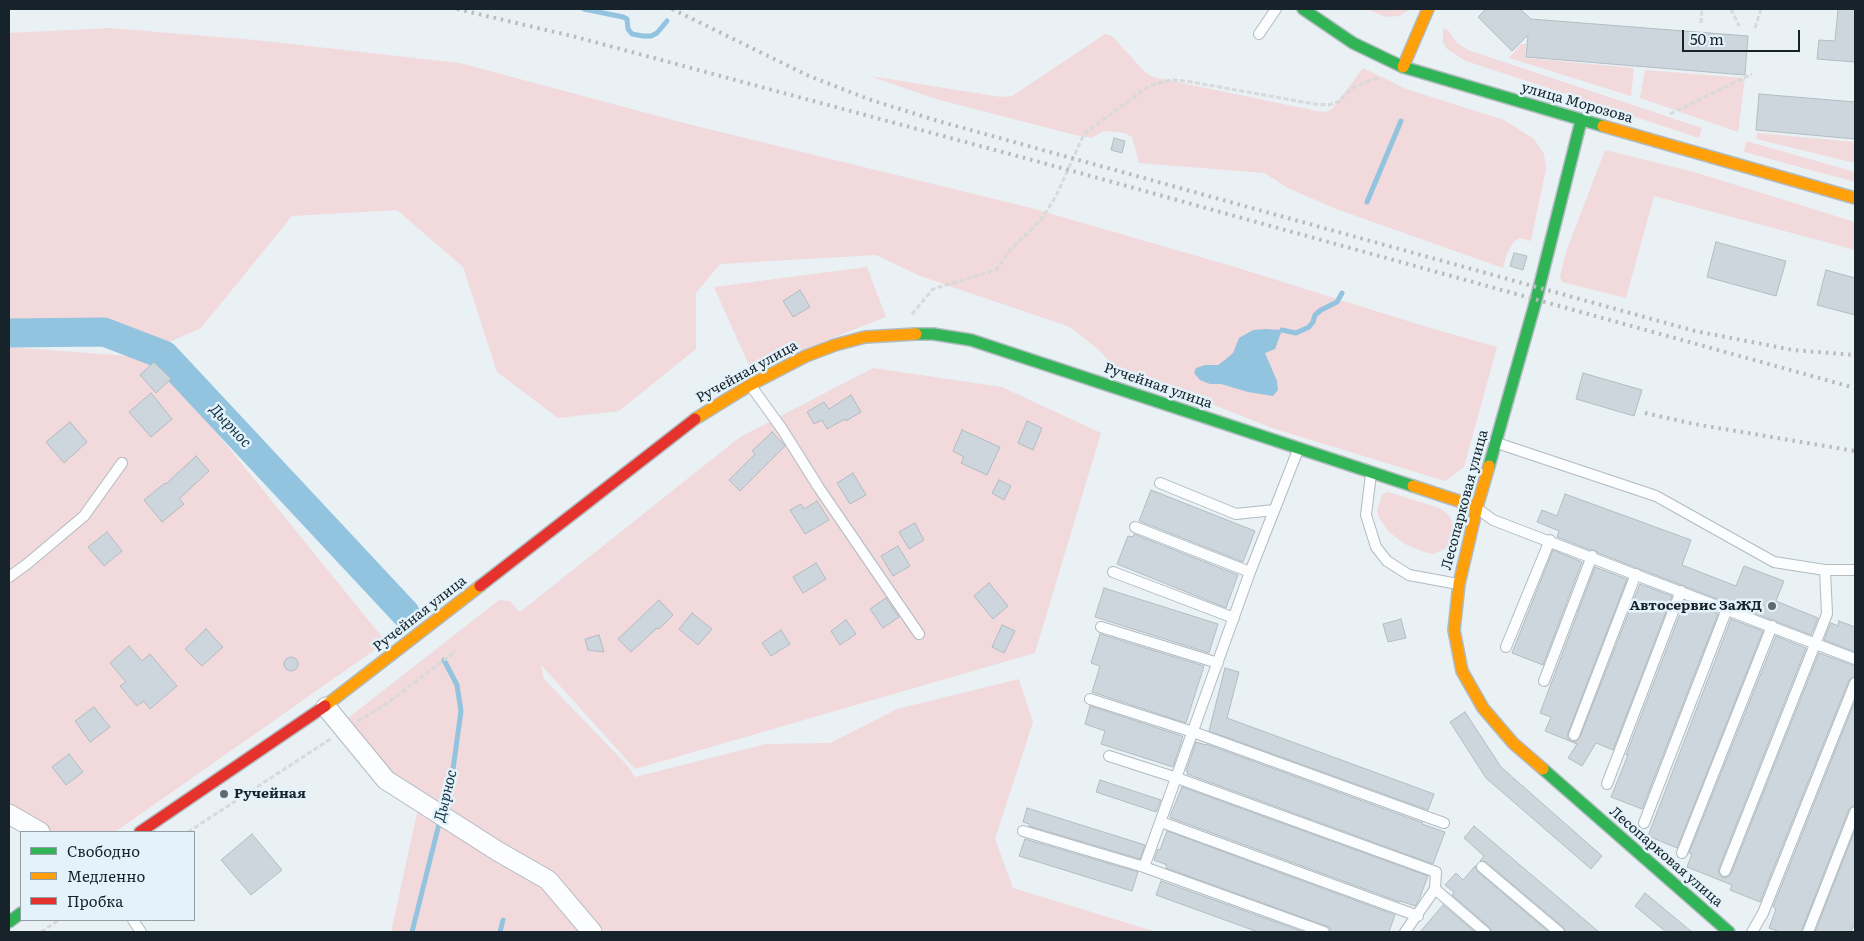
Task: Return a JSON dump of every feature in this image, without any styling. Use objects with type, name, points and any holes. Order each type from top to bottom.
[{"type":"street","name":"улица Морозова","points":[[1303,9],[1353,43],[1403,67],[1581,121],[1855,198]]},
{"type":"street","points":[[1403,67],[1428,9]]},
{"type":"street","name":"Лесопарковая улица","points":[[1581,121],[1536,300],[1476,507],[1459,584],[1454,630],[1462,671],[1482,708],[1513,743],[1729,932]]},
{"type":"street","name":"Ручейная улица","points":[[141,831],[326,707],[700,415],[750,385],[806,356],[835,345],[865,337],[895,334],[934,334],[971,340],[1371,474],[1476,507]]},
{"type":"street","points":[[326,707],[386,780],[499,852],[548,880],[592,932]]},
{"type":"street","points":[[9,814],[38,831]]},
{"type":"street","points":[[9,922],[20,914]]},
{"type":"lane","points":[[1259,34],[1276,9]]},
{"type":"lane","points":[[750,385],[782,429],[819,488],[919,634]]},
{"type":"lane","points":[[1496,443],[1656,496],[1774,562],[1825,570],[1855,570]]},
{"type":"lane","points":[[1144,867],[1250,572],[1298,449]]},
{"type":"lane","points":[[9,577],[84,516],[122,463]]},
{"type":"lane","points":[[1371,474],[1366,515],[1376,547],[1387,561],[1409,575],[1459,584]]},
{"type":"lane","points":[[1160,483],[1236,514],[1274,510]]},
{"type":"lane","points":[[1476,507],[1493,520],[1592,556],[1855,659]]},
{"type":"lane","points":[[1135,527],[1250,572]]},
{"type":"lane","points":[[1506,647],[1550,540]]},
{"type":"lane","points":[[1544,681],[1592,556]]},
{"type":"lane","points":[[1725,872],[1827,614],[1825,570]]},
{"type":"lane","points":[[1113,572],[1234,618]]},
{"type":"lane","points":[[1574,735],[1636,574]]},
{"type":"lane","points":[[1607,784],[1681,591]]},
{"type":"lane","points":[[1644,824],[1727,609]]},
{"type":"lane","points":[[1682,853],[1772,626]]},
{"type":"lane","points":[[1101,627],[1218,663]]},
{"type":"lane","points":[[1752,932],[1763,913],[1855,682]]},
{"type":"lane","points":[[1090,699],[1193,732],[1444,823]]},
{"type":"lane","points":[[1108,756],[1177,778],[1436,872],[1435,889],[1409,931]]},
{"type":"lane","points":[[1808,932],[1855,812]]},
{"type":"lane","points":[[1161,822],[1418,916]]},
{"type":"lane","points":[[1023,830],[1144,867],[1324,932]]},
{"type":"lane","points":[[1482,867],[1559,932]]},
{"type":"lane","points":[[1435,889],[1485,932]]},
{"type":"lane","points":[[134,921],[141,932]]},
{"type":"path","points":[[1701,23],[1703,9]]},
{"type":"path","points":[[1731,9],[1739,26]]},
{"type":"path","points":[[1755,28],[1761,9]]},
{"type":"path","points":[[895,334],[933,289],[996,270],[1011,249],[1040,221],[1057,194],[1084,134],[1149,86],[1172,80],[1186,81],[1328,105],[1338,102],[1352,88],[1403,67]]},
{"type":"path","points":[[1670,114],[1752,74]]},
{"type":"path","points":[[190,831],[386,704],[456,651]]},
{"type":"path","points":[[41,932],[58,921]]},
{"type":"shaded area","points":[[1366,9],[1411,9],[1399,16],[1386,17]]},
{"type":"shaded area","points":[[110,28],[255,40],[460,63],[684,123],[1031,208],[1235,267],[1497,347],[1464,467],[1445,481],[1272,428],[1113,365],[1098,349],[1070,327],[920,276],[876,255],[720,264],[696,293],[696,349],[619,411],[558,418],[497,372],[463,267],[397,210],[292,216],[201,328],[149,351],[9,330],[9,33]]},
{"type":"shaded area","points":[[1443,28],[1448,30],[1456,42],[1468,50],[1702,128],[1699,138],[1466,61],[1448,50],[1443,43]]},
{"type":"shaded area","points":[[1105,34],[1112,36],[1145,72],[1153,77],[1326,112],[1333,108],[1363,68],[1406,89],[1504,120],[1534,139],[1544,154],[1546,169],[1531,241],[1519,238],[1514,242],[1507,253],[1503,268],[1336,209],[1288,188],[1264,173],[1139,163],[1132,137],[1125,133],[1103,131],[1092,138],[1075,135],[936,99],[870,76],[1001,97],[1012,96]]},
{"type":"shaded area","points":[[1521,44],[1526,44],[1525,58],[1634,68],[1631,96],[1509,58]]},
{"type":"shaded area","points":[[1645,70],[1745,78],[1738,132],[1640,98]]},
{"type":"shaded area","points":[[1757,133],[1855,142],[1855,163],[1756,139]]},
{"type":"shaded area","points":[[1746,141],[1855,172],[1855,182],[1744,152]]},
{"type":"shaded area","points":[[1605,150],[1694,172],[1855,222],[1855,250],[1654,196],[1626,298],[1562,282],[1560,277],[1566,252]]},
{"type":"shaded area","points":[[867,267],[886,317],[751,370],[714,287]]},
{"type":"shaded area","points":[[9,347],[156,358],[386,642],[116,831],[31,831],[9,803]]},
{"type":"shaded area","points":[[873,368],[1002,387],[1101,433],[1035,653],[635,769],[541,665],[544,679],[628,766],[635,777],[766,744],[830,743],[897,709],[1019,679],[1033,722],[995,839],[1013,888],[1157,932],[391,932],[421,795],[392,776],[365,746],[348,718],[499,600],[510,601],[520,612],[740,437]]},
{"type":"shaded area","points":[[1388,492],[1439,508],[1448,514],[1454,525],[1453,536],[1448,547],[1434,554],[1424,552],[1405,544],[1389,532],[1379,518],[1377,511],[1382,495]]},
{"type":"water","points":[[1253,330],[1282,330],[1275,349],[1265,353],[1277,381],[1278,390],[1273,396],[1248,392],[1221,384],[1210,384],[1200,380],[1194,373],[1196,368],[1205,365],[1218,365],[1226,359],[1233,353],[1239,338]]},
{"type":"building","points":[[1486,9],[1520,9],[1531,19],[1748,36],[1745,75],[1526,57],[1528,35],[1512,51],[1478,17]]},
{"type":"building","points":[[1838,9],[1855,9],[1855,62],[1817,59],[1819,40],[1835,41]]},
{"type":"building","points":[[1759,94],[1855,102],[1855,139],[1756,130]]},
{"type":"building","points":[[1114,138],[1125,141],[1122,153],[1111,150]]},
{"type":"building","points":[[1716,242],[1786,261],[1776,296],[1707,277]]},
{"type":"building","points":[[1514,253],[1527,256],[1523,270],[1510,266]]},
{"type":"building","points":[[1826,270],[1855,278],[1855,315],[1817,305]]},
{"type":"building","points":[[800,290],[810,307],[793,317],[783,301]]},
{"type":"building","points":[[154,362],[171,379],[156,393],[140,375]]},
{"type":"building","points":[[1583,373],[1642,390],[1634,416],[1576,399]]},
{"type":"building","points":[[151,393],[172,419],[151,437],[129,412]]},
{"type":"building","points":[[851,395],[861,412],[827,429],[822,420],[814,424],[807,412],[824,402],[829,409]]},
{"type":"building","points":[[1027,421],[1042,428],[1033,450],[1018,443]]},
{"type":"building","points":[[70,422],[87,442],[64,463],[46,442]]},
{"type":"building","points":[[962,430],[1000,447],[987,475],[961,463],[964,457],[953,451]]},
{"type":"building","points":[[772,432],[785,446],[740,491],[729,480],[755,454],[752,451]]},
{"type":"building","points":[[196,456],[209,471],[179,499],[184,504],[162,522],[144,500],[166,484]]},
{"type":"building","points":[[853,473],[866,495],[850,504],[837,483]]},
{"type":"building","points":[[999,480],[1011,486],[1004,500],[992,493]]},
{"type":"building","points":[[1151,490],[1255,531],[1243,562],[1139,521]]},
{"type":"building","points":[[1565,494],[1691,540],[1682,565],[1736,586],[1744,566],[1784,581],[1776,601],[1818,618],[1811,635],[1598,553],[1595,550],[1590,550],[1557,537],[1559,531],[1537,522],[1542,510],[1557,516]]},
{"type":"building","points":[[817,501],[829,520],[805,534],[790,510],[801,504],[804,509]]},
{"type":"building","points":[[915,523],[924,540],[909,549],[899,532]]},
{"type":"building","points":[[107,532],[122,551],[104,566],[88,547]]},
{"type":"building","points":[[1134,534],[1238,575],[1226,608],[1117,564],[1128,536],[1133,537]]},
{"type":"building","points":[[898,546],[910,566],[893,576],[881,556]]},
{"type":"building","points":[[1553,550],[1582,562],[1543,665],[1512,653]]},
{"type":"building","points":[[816,563],[826,579],[803,593],[793,577]]},
{"type":"building","points":[[1595,567],[1627,579],[1568,733],[1567,737],[1571,741],[1576,742],[1580,737],[1640,584],[1672,596],[1613,750],[1596,743],[1582,766],[1568,758],[1577,744],[1545,731],[1551,717],[1540,713]]},
{"type":"building","points":[[989,583],[1008,606],[993,619],[974,596]]},
{"type":"building","points":[[1104,588],[1218,624],[1209,653],[1095,617]]},
{"type":"building","points":[[886,598],[899,617],[883,628],[870,609]]},
{"type":"building","points":[[659,600],[673,615],[631,652],[618,639]]},
{"type":"building","points":[[1685,601],[1718,614],[1642,809],[1611,797]]},
{"type":"building","points":[[692,613],[712,629],[698,645],[679,629]]},
{"type":"building","points":[[1401,619],[1406,638],[1388,642],[1383,624]]},
{"type":"building","points":[[1731,619],[1763,631],[1677,848],[1648,836]]},
{"type":"building","points":[[846,620],[856,634],[840,645],[831,631]]},
{"type":"building","points":[[1839,621],[1855,627],[1855,652],[1824,640],[1831,623],[1838,626]]},
{"type":"building","points":[[1002,625],[1015,631],[1004,653],[992,647]]},
{"type":"building","points":[[206,629],[223,647],[202,666],[185,649]]},
{"type":"building","points":[[781,630],[790,644],[771,656],[762,643]]},
{"type":"building","points":[[1100,634],[1204,666],[1186,723],[1092,692],[1100,666],[1091,663]]},
{"type":"building","points":[[599,635],[604,652],[588,650],[585,639]]},
{"type":"building","points":[[1776,636],[1806,648],[1719,868],[1718,872],[1722,877],[1726,878],[1731,874],[1819,653],[1855,666],[1855,676],[1849,680],[1760,902],[1730,890],[1732,885],[1687,867],[1692,854],[1689,853]]},
{"type":"building","points":[[129,646],[142,661],[150,654],[177,686],[150,709],[144,701],[137,706],[120,686],[126,682],[110,663]]},
{"type":"building","points":[[291,657],[296,659],[298,664],[296,669],[291,671],[286,669],[284,664],[286,659]]},
{"type":"building","points":[[1225,668],[1239,672],[1227,718],[1434,794],[1428,810],[1209,731]]},
{"type":"building","points":[[1855,701],[1855,805],[1849,809],[1801,932],[1780,932],[1769,928],[1776,909],[1773,907]]},
{"type":"building","points":[[1090,706],[1182,736],[1173,767],[1101,744],[1105,731],[1085,724]]},
{"type":"building","points":[[94,707],[110,727],[90,742],[75,721]]},
{"type":"building","points":[[1465,712],[1501,767],[1602,856],[1591,869],[1486,778],[1450,722]]},
{"type":"building","points":[[1196,742],[1206,744],[1445,832],[1433,864],[1187,774],[1188,772],[1186,771]]},
{"type":"building","points":[[69,754],[83,772],[66,785],[52,767]]},
{"type":"building","points":[[1100,780],[1161,800],[1156,812],[1096,792]]},
{"type":"building","points":[[1182,787],[1428,876],[1419,900],[1415,906],[1400,902],[1171,818],[1170,816]]},
{"type":"building","points":[[1027,808],[1145,845],[1140,859],[1029,826],[1029,824],[1023,822]]},
{"type":"building","points":[[1474,826],[1599,932],[1566,932],[1563,927],[1486,862],[1480,861],[1484,856],[1464,838]]},
{"type":"building","points":[[1855,830],[1855,922],[1851,932],[1815,932]]},
{"type":"building","points":[[1167,831],[1395,915],[1389,932],[1331,932],[1330,928],[1326,926],[1166,868],[1167,865],[1154,860]]},
{"type":"building","points":[[252,834],[282,870],[251,895],[221,860]]},
{"type":"building","points":[[1025,839],[1138,872],[1132,891],[1019,856]]},
{"type":"building","points":[[1475,866],[1478,872],[1549,932],[1492,932],[1489,927],[1452,895],[1454,892],[1445,885],[1456,873],[1463,880]]},
{"type":"building","points":[[1161,881],[1304,932],[1258,932],[1156,895]]},
{"type":"building","points":[[1645,893],[1692,932],[1666,932],[1635,906]]},
{"type":"building","points":[[1443,905],[1475,932],[1420,932]]},
{"type":"waterway","points":[[584,9],[623,17],[627,19],[628,29],[632,34],[643,36],[651,36],[657,33],[667,21]]},
{"type":"waterway","points":[[1367,202],[1401,121]]},
{"type":"waterway","points":[[1282,330],[1296,333],[1309,327],[1315,315],[1337,302],[1342,293]]},
{"type":"waterway","name":"Дырнос","points":[[9,333],[104,332],[164,355],[405,613]]},
{"type":"waterway","name":"Дырнос","points":[[442,812],[453,769],[461,711],[457,685],[444,660]]},
{"type":"waterway","name":"Дырнос","points":[[412,932],[440,820]]},
{"type":"waterway","points":[[500,932],[503,920]]},
{"type":"railway","points":[[457,9],[576,37],[1069,170],[1855,388]]},
{"type":"railway","points":[[672,9],[809,76],[871,100],[938,121],[1695,331],[1793,350],[1855,355]]},
{"type":"railway","points":[[1645,413],[1694,424],[1855,451]]},
{"type":"traffic: fast","points":[[1303,9],[1353,43],[1403,67],[1603,126]]},
{"type":"traffic: fast","points":[[1489,466],[1536,300],[1581,121]]},
{"type":"traffic: fast","points":[[916,334],[933,334],[971,340],[1413,486]]},
{"type":"traffic: fast","points":[[1543,769],[1729,932]]},
{"type":"traffic: fast","points":[[9,922],[20,914]]},
{"type":"traffic: slow","points":[[1403,67],[1428,9]]},
{"type":"traffic: slow","points":[[1603,126],[1855,198]]},
{"type":"traffic: slow","points":[[695,419],[750,385],[806,356],[835,345],[865,337],[916,334]]},
{"type":"traffic: slow","points":[[1489,466],[1477,507],[1459,584],[1454,630],[1462,671],[1483,708],[1513,743],[1543,769]]},
{"type":"traffic: slow","points":[[1413,486],[1477,507]]},
{"type":"traffic: slow","points":[[325,706],[480,586]]},
{"type":"traffic: jam","points":[[480,586],[695,419]]},
{"type":"traffic: jam","points":[[141,831],[325,706]]},
{"type":"place","name":"Автосервис ЗаЖД","points":[[1772,606]]},
{"type":"place","name":"Ручейная","points":[[224,794]]}]
